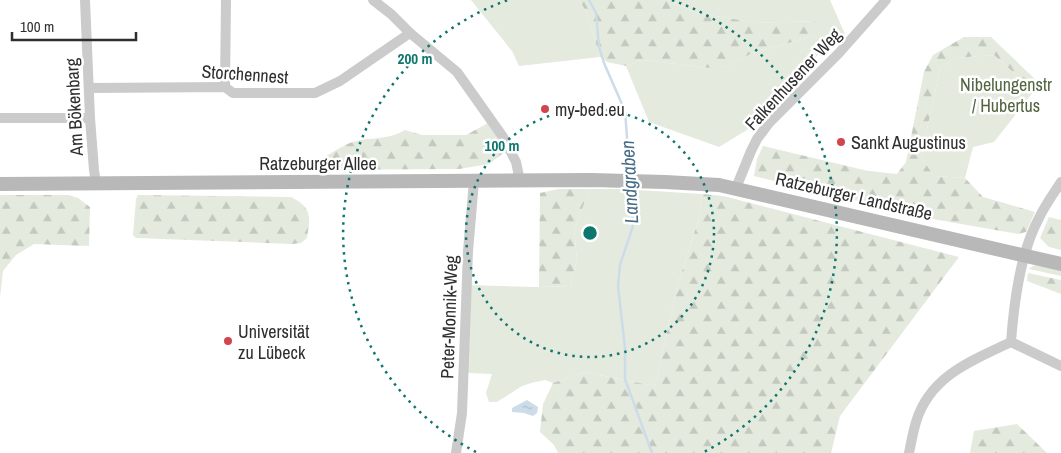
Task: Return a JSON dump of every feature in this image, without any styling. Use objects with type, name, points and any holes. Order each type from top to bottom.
[{"type":"main road","name":"Ratzeburger Landstraße","points":[[636,181],[719,185],[736,188],[1061,264]]},
{"type":"main road","name":"Ratzeburger Allee","points":[[0,184],[636,181]]},
{"type":"street","name":"Am Bökenbarg","points":[[85,0],[90,118],[96,183]]},
{"type":"street","points":[[225,87],[226,0]]},
{"type":"street","points":[[373,0],[392,14],[410,33],[457,72],[503,137],[516,162],[520,181]]},
{"type":"street","name":"Falkenhusener Weg","points":[[736,188],[751,151],[765,129],[839,53],[886,0]]},
{"type":"street","name":"Storchennest","points":[[90,88],[225,87],[233,93],[315,93],[340,81],[410,33]]},
{"type":"street","points":[[0,118],[90,118]]},
{"type":"street","name":"Peter-Monnik-Weg","points":[[456,453],[462,412],[468,251],[474,181]]},
{"type":"street","points":[[1011,342],[1013,317],[1025,255],[1039,216],[1061,182]]},
{"type":"street","points":[[1011,342],[1061,366]]},
{"type":"street","points":[[909,453],[916,422],[923,405],[934,388],[962,365],[1011,342]]},
{"type":"green space","points":[[471,0],[579,0],[586,11],[600,57],[519,66],[512,51]]},
{"type":"green space","points":[[579,0],[667,0],[697,13],[758,23],[817,21],[819,30],[813,36],[753,53],[722,68],[643,60],[626,66],[607,62],[600,57],[586,11]]},
{"type":"green space","points":[[667,0],[830,0],[845,34],[834,45],[830,42],[747,130],[719,147],[649,122],[626,66],[643,60],[722,68],[753,53],[813,36],[816,21],[758,23],[697,13]]},
{"type":"green space","points":[[964,37],[991,37],[1037,81],[1034,91],[994,55],[954,58],[940,69],[921,157],[934,176],[965,178],[983,197],[1035,212],[1026,232],[1018,234],[933,219],[754,176],[757,159],[763,146],[868,171],[897,174],[906,162],[924,72],[933,55]]},
{"type":"green space","name":"Nibelungenstr / Hubertus","points":[[994,55],[1034,91],[994,142],[973,147],[965,178],[934,176],[921,157],[940,69],[954,58]]},
{"type":"green space","points":[[488,123],[506,151],[489,164],[459,169],[305,170],[337,149],[356,141],[387,137],[405,130],[422,135],[466,135]]},
{"type":"green space","points":[[558,189],[590,189],[574,229],[577,260],[570,286],[539,287],[540,193]]},
{"type":"green space","points":[[590,189],[702,194],[700,215],[677,287],[655,386],[584,372],[553,383],[545,380],[531,383],[522,386],[497,402],[489,402],[486,393],[492,374],[468,373],[466,285],[570,286],[577,260],[574,229]]},
{"type":"green space","points":[[702,194],[723,196],[959,257],[840,416],[831,453],[558,453],[554,445],[540,432],[543,404],[553,383],[584,372],[655,386],[677,287],[700,215]]},
{"type":"green space","points":[[0,195],[68,195],[78,198],[90,207],[89,246],[34,244],[16,255],[3,271],[0,297]]},
{"type":"green space","points":[[138,195],[291,197],[307,209],[309,224],[307,238],[301,243],[292,244],[136,238],[133,235]]},
{"type":"green space","points":[[1049,217],[1061,220],[1061,250],[1049,247],[1040,238]]},
{"type":"green space","points":[[1038,265],[1061,270],[1061,276],[1029,269]]},
{"type":"green space","points":[[1028,273],[1061,280],[1061,294],[1027,281]]},
{"type":"green space","points":[[1017,424],[1047,453],[970,453],[974,431]]},
{"type":"water","points":[[527,400],[538,407],[537,413],[533,416],[512,412],[512,408]]},
{"type":"waterway","name":"Landgraben","points":[[589,0],[596,13],[599,47],[604,63],[625,111],[630,177]]},
{"type":"waterway","name":"Landgraben","points":[[631,185],[633,226],[620,265],[618,286],[625,348],[625,379],[652,453]]},
{"type":"place","name":"my-bed.eu","points":[[545,109]]},
{"type":"place","name":"Sankt Augustinus","points":[[841,142]]},
{"type":"place","name":"Universität zu Lübeck","points":[[228,341]]}]
